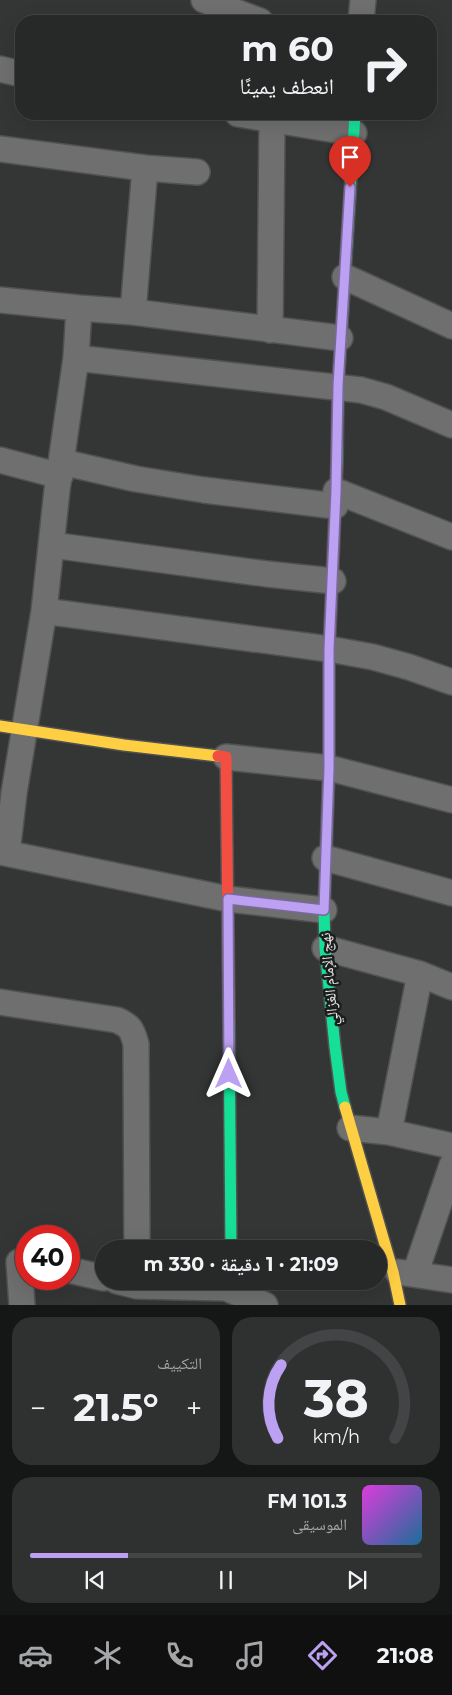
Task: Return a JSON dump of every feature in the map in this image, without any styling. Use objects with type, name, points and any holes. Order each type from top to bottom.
[{"type":"street","points":[[204,0],[244,15]]},
{"type":"street","points":[[361,15],[362,0]]},
{"type":"street","points":[[0,70],[15,73]]},
{"type":"street","points":[[270,330],[272,120]]},
{"type":"street","name":"نهج الإمام الغزالي","points":[[272,120],[354,123],[338,386],[336,499],[329,649],[329,768],[324,910],[325,948],[341,1092],[350,1128],[404,1273],[400,1305]]},
{"type":"street","points":[[0,149],[145,168],[197,172]]},
{"type":"street","points":[[133,312],[145,168]]},
{"type":"street","points":[[345,277],[452,326]]},
{"type":"street","points":[[0,300],[133,312],[340,338]]},
{"type":"street","points":[[79,308],[76,358],[44,611],[3,852],[228,899],[324,910]]},
{"type":"street","points":[[76,358],[338,386],[386,397],[452,425]]},
{"type":"street","points":[[0,460],[204,490],[336,499],[452,536]]},
{"type":"street","points":[[52,545],[267,574],[333,580]]},
{"type":"street","points":[[44,611],[329,649],[373,657],[452,682]]},
{"type":"street","points":[[0,726],[124,745],[329,768],[452,800]]},
{"type":"street","points":[[226,757],[231,1240]]},
{"type":"street","points":[[326,858],[452,893]]},
{"type":"street","points":[[325,948],[420,974],[452,987]]},
{"type":"street","points":[[389,1132],[420,974]]},
{"type":"street","points":[[0,1002],[117,1020],[129,1026],[136,1044],[137,1240]]},
{"type":"street","points":[[350,1128],[389,1132],[452,1146]]},
{"type":"street","points":[[452,1165],[404,1273],[452,1280]]},
{"type":"street","points":[[80,1273],[95,1276]]},
{"type":"street","points":[[20,1290],[22,1305]]},
{"type":"street","points":[[238,1290],[265,1305]]},
{"type":"traffic: fast","points":[[337,463],[338,386],[355,120]]},
{"type":"traffic: fast","points":[[329,654],[329,768],[324,910],[325,948],[335,1047],[345,1107]]},
{"type":"traffic: fast","points":[[229,1021],[231,1240]]},
{"type":"traffic: slow","points":[[0,726],[124,745],[218,756]]},
{"type":"traffic: slow","points":[[345,1107],[393,1272],[400,1305]]},
{"type":"traffic: jam","points":[[329,654],[337,463]]},
{"type":"traffic: jam","points":[[218,756],[226,757],[229,1021]]},
{"type":"route","points":[[229,1074],[228,899],[324,910],[329,768],[329,649],[338,436],[338,386],[350,187]]}]
